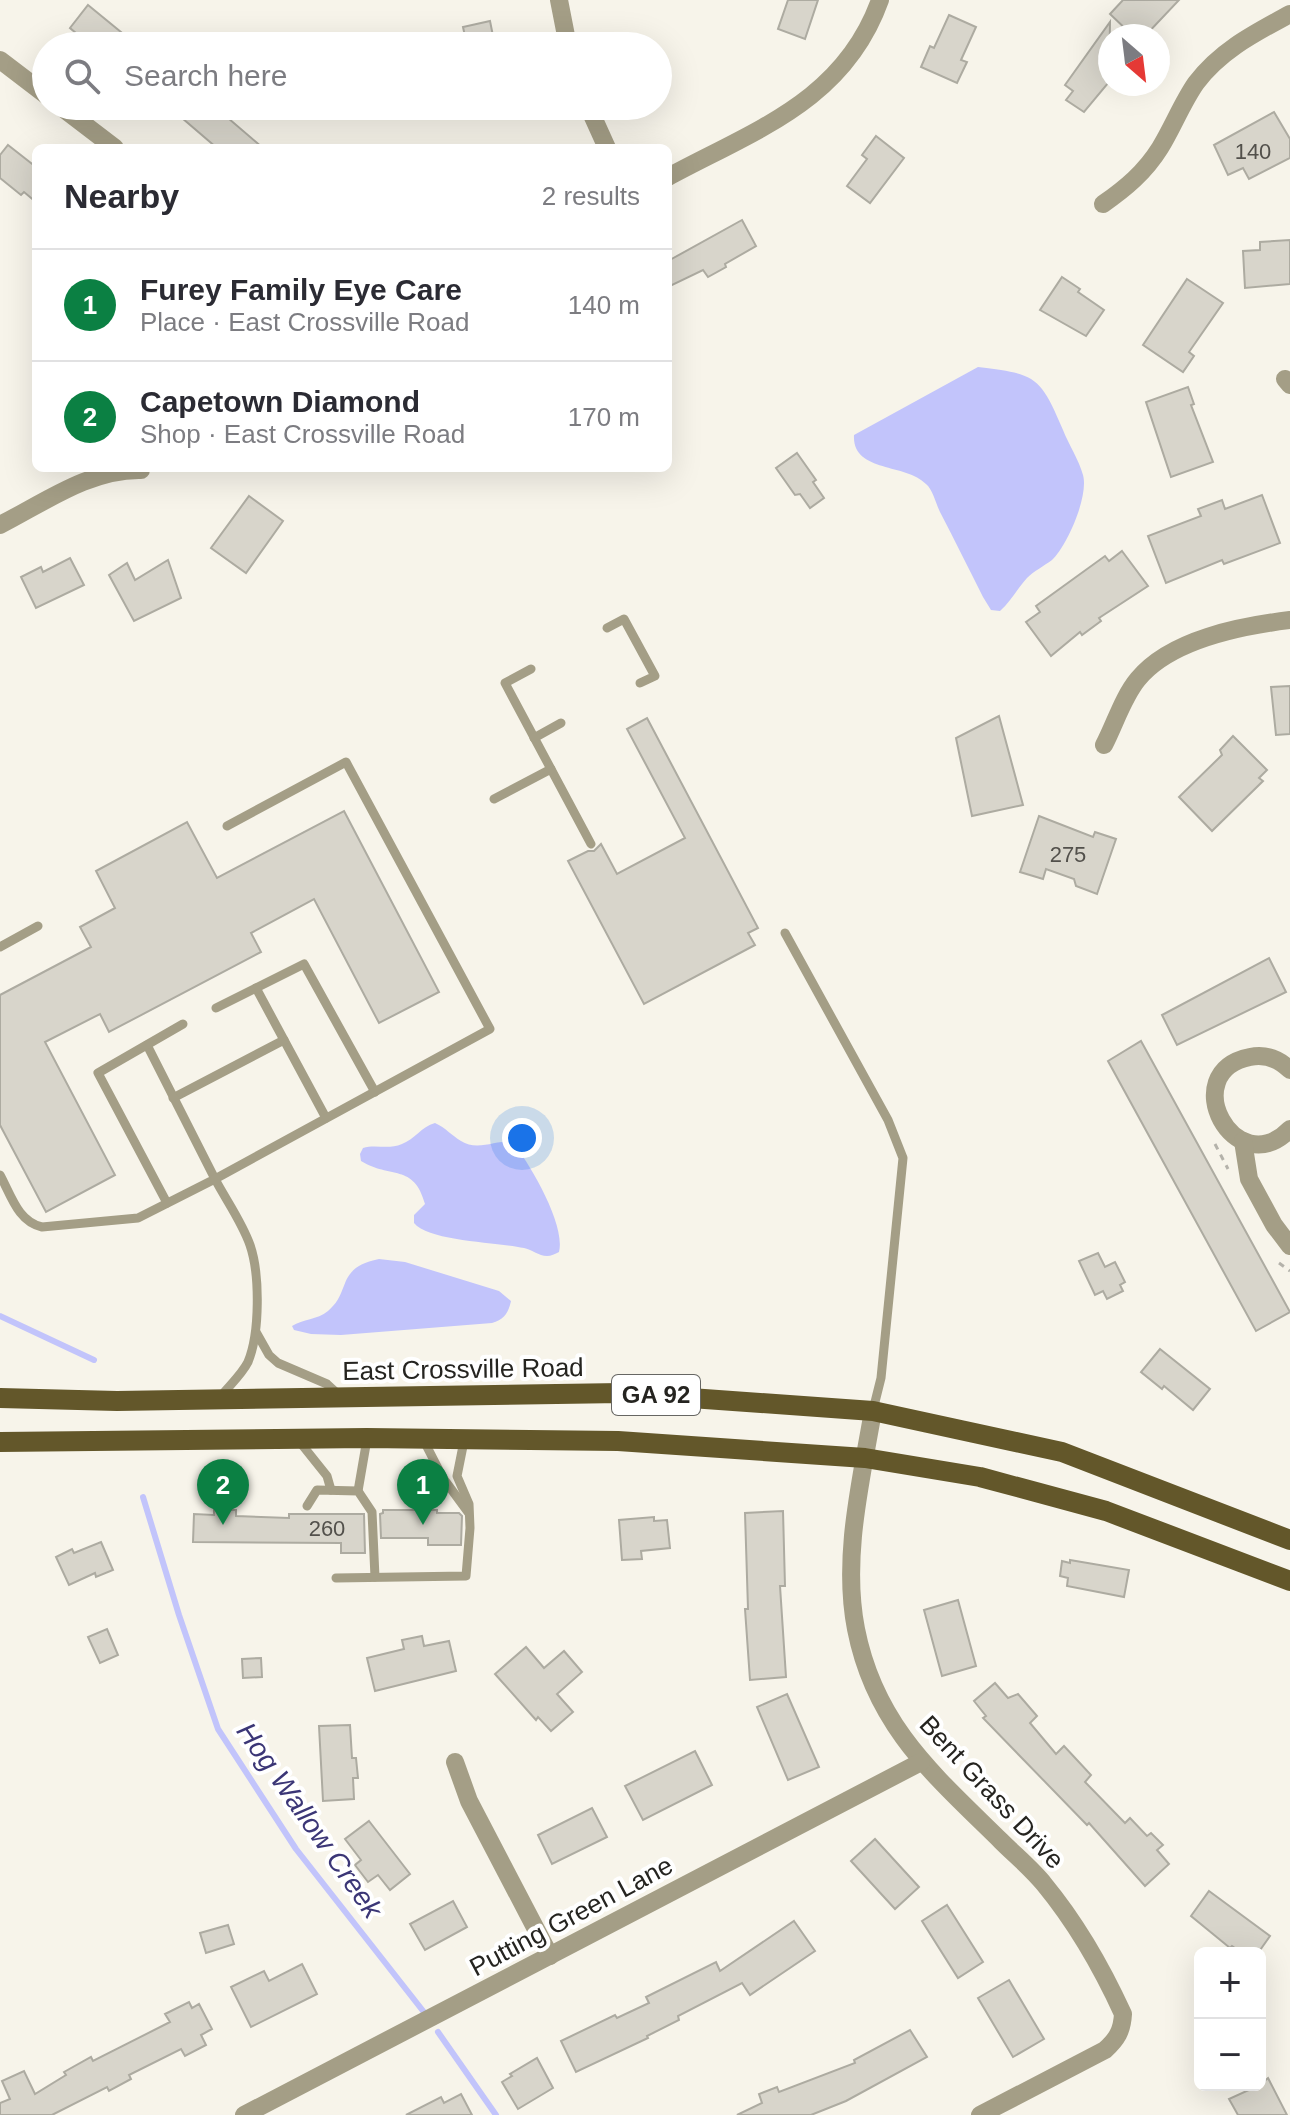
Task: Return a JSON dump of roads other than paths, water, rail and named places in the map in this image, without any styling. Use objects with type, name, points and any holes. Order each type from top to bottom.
[{"type":"main road","name":"East Crossville Road","points":[[0,1398],[117,1401],[621,1393],[873,1411],[1062,1452],[1290,1540]]},
{"type":"main road","name":"GA 92","points":[[0,1442],[297,1438],[618,1441],[865,1458],[980,1477],[1106,1511],[1290,1581]]},
{"type":"street","points":[[559,0],[565,32]]},
{"type":"street","points":[[672,175],[798,107],[831,81],[856,52],[873,21],[880,0]]},
{"type":"street","points":[[1103,204],[1125,189],[1144,170],[1160,148],[1195,85],[1215,62],[1241,40],[1290,14]]},
{"type":"street","points":[[0,60],[32,84]]},
{"type":"street","points":[[78,120],[110,144]]},
{"type":"street","points":[[594,120],[605,144]]},
{"type":"street","points":[[0,525],[96,476],[111,472]]},
{"type":"street","points":[[1104,745],[1137,680],[1154,664],[1194,642],[1247,625],[1290,620]]},
{"type":"street","points":[[1290,1070],[1275,1059],[1252,1056],[1241,1059],[1223,1073],[1217,1084],[1215,1106],[1224,1127],[1243,1141],[1265,1142],[1276,1139],[1290,1129]]},
{"type":"street","points":[[1243,1141],[1249,1179],[1274,1225],[1290,1246]]},
{"type":"street","name":"Bent Grass Drive","points":[[873,1411],[852,1566],[856,1627],[865,1664],[880,1701],[921,1762],[1043,1882],[1077,1928],[1123,2014],[1123,2027],[1118,2038],[1105,2050],[980,2115]]},
{"type":"street","points":[[455,1762],[469,1801],[550,1956]]},
{"type":"street","name":"Putting Green Lane","points":[[244,2115],[921,1762]]},
{"type":"lane","points":[[607,628],[624,619],[655,676],[640,683]]},
{"type":"lane","points":[[531,669],[505,683],[591,844]]},
{"type":"lane","points":[[534,738],[561,723]]},
{"type":"lane","points":[[0,1175],[24,1219],[31,1224],[42,1227],[138,1218],[490,1029],[346,762],[227,826]]},
{"type":"lane","points":[[494,799],[551,769]]},
{"type":"lane","points":[[0,947],[38,926]]},
{"type":"lane","points":[[785,933],[888,1120],[903,1158],[881,1378],[873,1411]]},
{"type":"lane","points":[[216,1008],[304,964],[375,1092]]},
{"type":"lane","points":[[256,988],[326,1118]]},
{"type":"lane","points":[[167,1203],[98,1073],[183,1024]]},
{"type":"lane","points":[[173,1098],[284,1040]]},
{"type":"lane","points":[[147,1045],[250,1244],[254,1262],[256,1332],[248,1361],[218,1399]]},
{"type":"lane","points":[[256,1332],[269,1355],[278,1363],[327,1384],[341,1397]]},
{"type":"lane","points":[[297,1438],[327,1476],[331,1490]]},
{"type":"lane","points":[[367,1438],[358,1491],[372,1512],[375,1577]]},
{"type":"lane","points":[[423,1439],[443,1478],[468,1512]]},
{"type":"lane","points":[[336,1578],[466,1576],[469,1504],[457,1476],[464,1439]]},
{"type":"lane","points":[[307,1506],[317,1490],[358,1491]]},
{"type":"water","points":[[978,367],[1013,372],[1034,381],[1041,388],[1079,464],[1084,484],[1080,507],[1058,553],[1027,578],[1000,611],[991,610],[983,597],[928,487],[917,477],[862,456],[856,447],[854,435]]},
{"type":"water","points":[[435,1123],[467,1144],[512,1141],[552,1210],[560,1240],[559,1252],[544,1256],[524,1248],[449,1238],[414,1223],[414,1215],[425,1204],[414,1183],[408,1177],[361,1161],[360,1154],[363,1148],[402,1144]]},
{"type":"water","points":[[379,1259],[405,1262],[499,1291],[511,1301],[502,1318],[492,1323],[341,1335],[294,1330],[292,1326],[328,1311],[356,1268]]},
{"type":"waterway","name":"Hog Wallow Creek","points":[[0,1316],[94,1360]]},
{"type":"waterway","name":"Hog Wallow Creek","points":[[143,1497],[218,1729],[296,1849],[427,2016]]},
{"type":"waterway","name":"Hog Wallow Creek","points":[[438,2032],[496,2115]]},
{"type":"place","name":"Capetown Diamond","points":[[223,1525]]},
{"type":"place","name":"Furey Family Eye Care","points":[[423,1525]]}]
